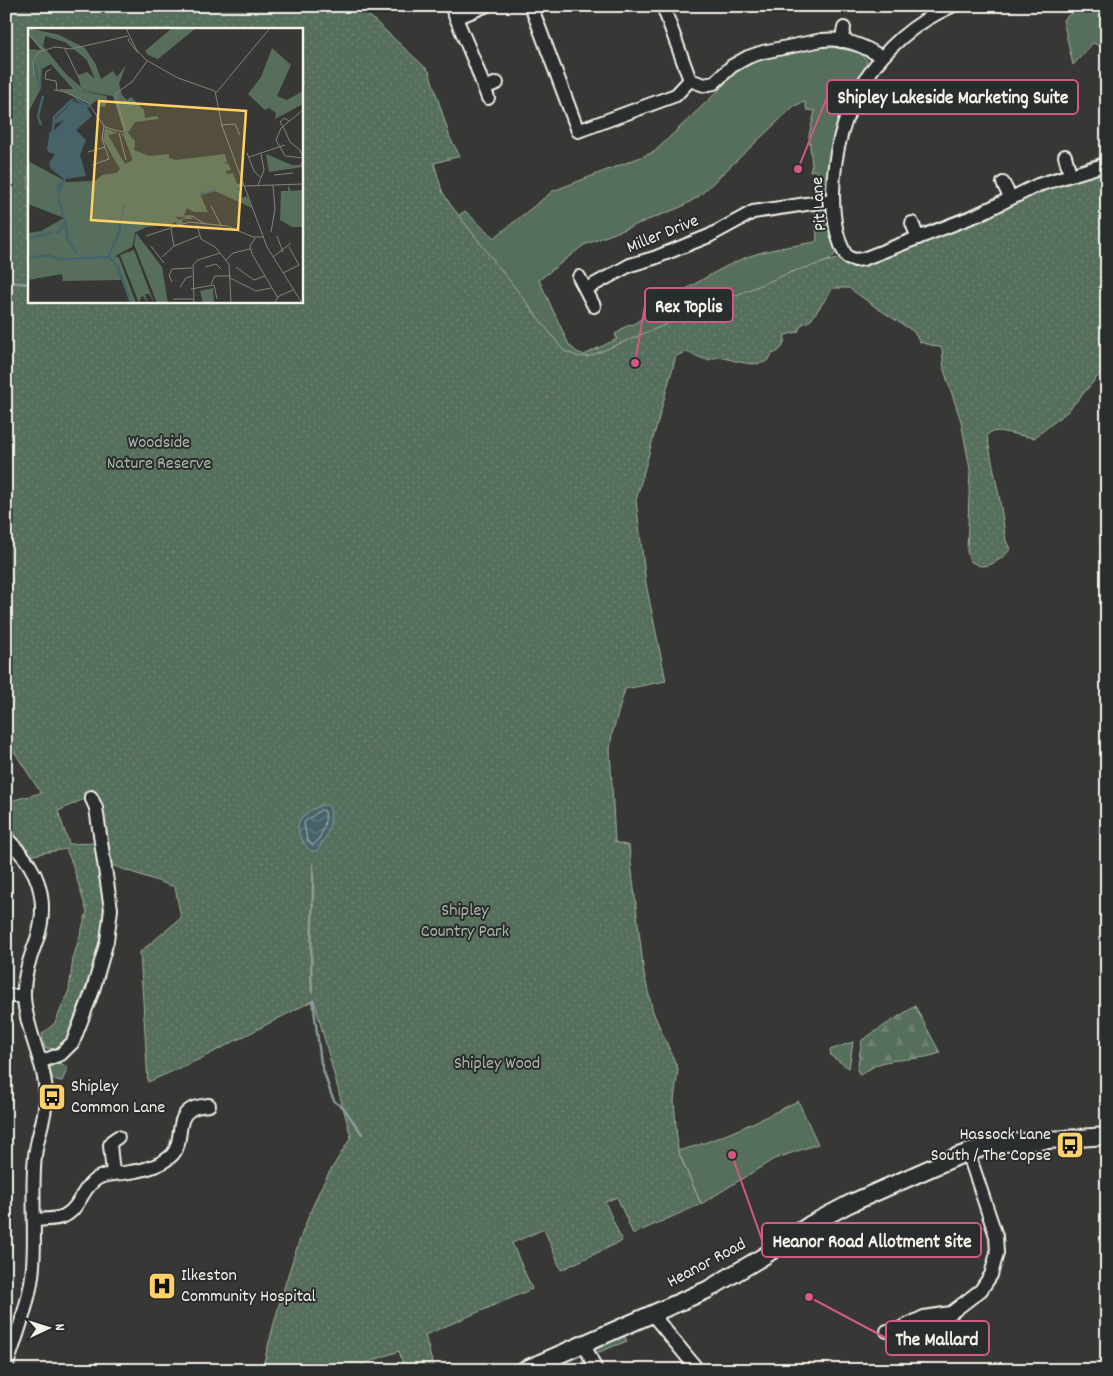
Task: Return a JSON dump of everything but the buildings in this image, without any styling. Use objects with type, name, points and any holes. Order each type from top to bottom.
[{"type":"main road","name":"Heanor Road","points":[[524,1370],[707,1290],[734,1276],[811,1224],[833,1212],[962,1154],[1004,1143],[1107,1136]]},
{"type":"street","points":[[485,6],[453,12],[486,93],[497,83]]},
{"type":"street","points":[[531,6],[578,130],[676,95],[690,80]]},
{"type":"street","points":[[664,6],[690,80]]},
{"type":"street","name":"Pit Lane","points":[[943,8],[910,31],[882,57],[856,96],[843,126],[834,172],[833,200],[840,241],[845,254],[850,258],[863,259],[982,213],[1010,197],[1038,185],[1107,164]]},
{"type":"street","points":[[842,41],[844,28]]},
{"type":"street","points":[[690,80],[704,85],[712,84],[734,64],[748,56],[826,40],[842,41],[866,47],[882,57]]},
{"type":"street","points":[[1065,156],[1070,174]]},
{"type":"street","points":[[1003,183],[1010,197]]},
{"type":"street","name":"Miller Drive","points":[[586,289],[630,265],[654,258],[709,236],[751,207],[833,200]]},
{"type":"street","points":[[912,223],[918,238]]},
{"type":"street","points":[[579,277],[594,306]]},
{"type":"street","points":[[40,1062],[61,1054],[72,1042],[93,990],[107,941],[111,909],[96,808],[91,798]]},
{"type":"street","points":[[6,837],[30,866],[41,893],[43,912],[27,967],[24,996],[27,1023],[40,1062],[46,1096],[45,1114],[35,1155],[32,1277],[6,1368]]},
{"type":"street","points":[[6,996],[24,996]]},
{"type":"street","points":[[34,1220],[59,1218],[66,1215],[73,1210],[90,1184],[100,1177],[139,1170],[166,1160],[172,1156],[178,1144],[183,1119],[189,1105],[209,1105]]},
{"type":"street","points":[[113,1174],[110,1146],[112,1141],[118,1137]]},
{"type":"street","points":[[887,1331],[905,1332],[924,1317],[946,1314],[958,1308],[981,1290],[993,1271],[992,1253],[997,1244],[993,1228],[962,1154]]},
{"type":"street","points":[[652,1314],[698,1370]]},
{"type":"street","points":[[584,1344],[596,1370]]},
{"type":"green space","name":"Shipley Country Park","points":[[6,6],[362,6],[362,9],[429,71],[450,138],[460,156],[434,163],[442,191],[450,204],[564,351],[580,357],[590,356],[794,271],[861,252],[975,207],[1038,177],[1107,155],[1107,366],[1067,412],[1034,438],[999,431],[990,432],[987,436],[1006,541],[1010,549],[994,563],[980,566],[970,561],[967,551],[970,469],[961,421],[944,370],[942,348],[920,342],[913,331],[849,288],[833,288],[811,320],[801,325],[798,332],[785,335],[781,349],[772,354],[763,363],[748,363],[718,357],[707,360],[686,352],[676,356],[636,500],[646,584],[666,681],[625,689],[612,734],[610,750],[615,842],[629,846],[644,974],[653,1012],[678,1069],[674,1101],[678,1151],[701,1204],[633,1234],[617,1197],[605,1202],[622,1241],[561,1270],[544,1229],[512,1243],[532,1289],[425,1335],[434,1370],[405,1370],[399,1351],[347,1370],[262,1370],[293,1258],[309,1215],[329,1172],[351,1137],[314,1000],[200,1059],[148,1082],[140,952],[181,918],[175,887],[111,865],[97,793],[58,811],[69,844],[95,843],[104,916],[102,938],[94,964],[66,1039],[57,1049],[45,1048],[42,1034],[55,1023],[69,990],[73,959],[87,912],[66,849],[31,856],[6,827],[6,802],[41,793],[6,739]]},
{"type":"green space","points":[[1086,6],[1107,7],[1107,49],[1093,43],[1073,65],[1063,20],[1074,11]]},
{"type":"green space","points":[[826,46],[861,53],[867,61],[866,67],[853,88],[834,132],[829,156],[825,194],[820,196],[818,173],[814,170],[810,171],[812,165],[809,135],[815,111],[807,110],[805,102],[794,106],[698,197],[681,207],[584,245],[539,280],[569,345],[584,355],[617,339],[615,334],[621,331],[621,329],[632,325],[662,304],[725,267],[764,252],[815,242],[817,240],[815,209],[824,208],[827,211],[835,249],[835,254],[830,260],[586,359],[565,354],[458,216],[465,211],[494,238],[553,191],[654,152],[719,90],[731,76],[744,66],[764,58]]},
{"type":"green space","points":[[915,1006],[940,1053],[926,1057],[885,1062],[860,1075],[857,1070],[862,1040]]},
{"type":"green space","points":[[853,1042],[849,1068],[831,1056],[830,1050]]},
{"type":"green space","points":[[59,1063],[68,1067],[62,1081],[53,1079],[50,1070],[51,1066]]},
{"type":"green space","points":[[798,1101],[818,1144],[774,1159],[701,1204],[678,1151],[724,1135]]},
{"type":"green space","points":[[623,1334],[627,1341],[594,1354],[592,1351],[594,1348]]},
{"type":"water","points":[[320,805],[328,805],[331,817],[330,823],[317,851],[311,851],[302,840],[298,826],[299,821],[304,815]]},
{"type":"waterway","points":[[6,282],[28,284]]},
{"type":"waterway","points":[[312,992],[313,865]]},
{"type":"waterway","points":[[313,1001],[321,1063],[331,1094],[335,1102],[343,1107],[362,1134]]},
{"type":"place","name":"Shipley Lakeside Marketing Suite","points":[[798,169]]},
{"type":"place","name":"Rex Toplis","points":[[635,363]]},
{"type":"place","name":"Shipley Common Lane","points":[[52,1097]]},
{"type":"place","name":"Hassock Lane South / The Copse","points":[[1070,1145]]},
{"type":"place","name":"Heanor Road Allotment Site","points":[[732,1155]]},
{"type":"place","name":"Ilkeston Community Hospital","points":[[162,1286]]},
{"type":"place","name":"The Mallard","points":[[809,1297]]},
{"type":"park label","name":"Woodside Nature Reserve","points":[[159,453]]},
{"type":"park label","name":"Shipley Wood","points":[[497,1064]]}]
